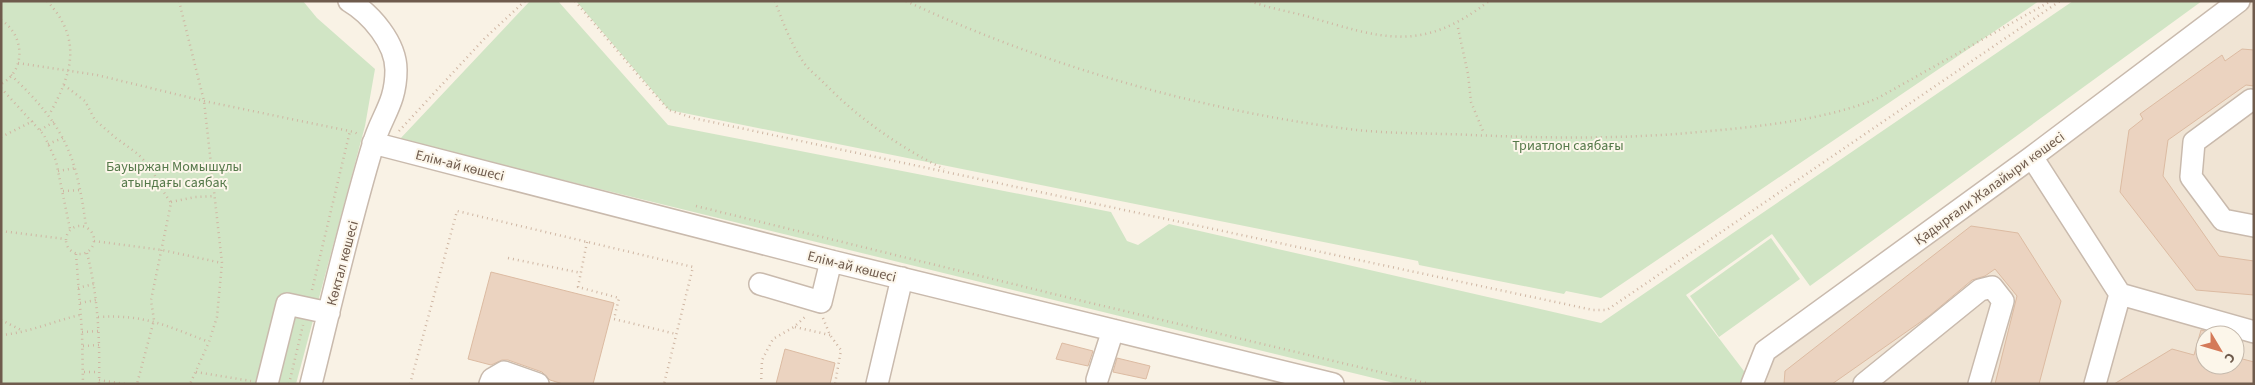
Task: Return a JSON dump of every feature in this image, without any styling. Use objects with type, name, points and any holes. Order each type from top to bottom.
[{"type":"street","name":"Көктал көшесі","points":[[311,384],[373,143],[393,101],[396,68],[386,38],[363,9],[348,1]]},
{"type":"street","name":"Қадырғали Жалайыри көшесі","points":[[1752,384],[1764,351],[2032,157],[2239,1]]},
{"type":"street","points":[[2254,101],[2251,100],[2194,142],[2191,178],[2223,220],[2254,226]]},
{"type":"street","name":"Елім-ай көшесі","points":[[373,143],[832,261],[1333,384]]},
{"type":"street","points":[[2032,157],[2120,294],[2254,332]]},
{"type":"street","points":[[760,284],[821,302],[832,261]]},
{"type":"street","points":[[877,384],[902,278]]},
{"type":"street","points":[[1864,384],[1980,290],[1992,287],[2003,301],[1979,384]]},
{"type":"street","points":[[2095,384],[2120,294]]},
{"type":"street","points":[[261,383],[288,304],[329,314]]},
{"type":"street","points":[[1097,380],[1113,330]]},
{"type":"street","points":[[490,384],[492,379],[504,372],[538,384]]},
{"type":"path","points":[[47,1],[66,30],[70,48],[69,71],[49,115]]},
{"type":"path","points":[[180,1],[204,101],[222,263],[217,317],[209,342],[190,384]]},
{"type":"path","points":[[407,134],[398,132],[485,38],[525,1]]},
{"type":"path","points":[[575,1],[669,110],[693,118],[948,170],[1593,310],[1606,310],[2060,1]]},
{"type":"path","points":[[775,1],[785,31],[805,64],[833,92],[881,132],[920,157],[948,170]]},
{"type":"path","points":[[906,1],[952,23],[1078,69],[1156,91],[1267,115],[1356,130],[1410,134],[1589,138],[1705,131],[1801,119],[1856,107],[1878,98],[2051,1]]},
{"type":"path","points":[[1250,1],[1354,31],[1390,37],[1426,34],[1447,28],[1463,20],[1489,1]]},
{"type":"path","points":[[1,20],[8,24],[16,34],[20,47],[18,63],[11,75],[1,86],[33,121],[48,144],[58,171],[70,229]]},
{"type":"path","points":[[1458,28],[1468,74],[1471,102],[1483,131]]},
{"type":"path","points":[[18,63],[97,75],[204,101],[350,131],[373,143]]},
{"type":"path","points":[[11,75],[54,122],[76,168],[86,226],[93,233],[94,241],[93,247],[87,252],[76,254],[68,248],[65,239],[70,229],[78,225],[86,226]]},
{"type":"path","points":[[64,85],[84,101],[95,120],[138,154],[152,168],[159,185],[171,202],[151,300],[154,320],[137,384]]},
{"type":"path","points":[[1,137],[33,121]]},
{"type":"path","points":[[40,130],[54,122]]},
{"type":"path","points":[[289,384],[350,131]]},
{"type":"path","points":[[48,144],[63,138]]},
{"type":"path","points":[[58,171],[76,168]]},
{"type":"path","points":[[63,192],[81,190]]},
{"type":"path","points":[[171,202],[195,197],[214,196]]},
{"type":"path","points":[[688,204],[1430,384]]},
{"type":"path","points":[[410,384],[457,212],[693,266],[664,384]]},
{"type":"path","points":[[1,231],[65,239]]},
{"type":"path","points":[[94,241],[162,250],[222,263]]},
{"type":"path","points":[[588,242],[578,287],[619,298],[614,318],[676,334]]},
{"type":"path","points":[[87,252],[94,284],[98,317],[99,382],[126,384]]},
{"type":"path","points":[[76,254],[83,346],[83,384]]},
{"type":"path","points":[[508,258],[581,273]]},
{"type":"path","points":[[78,288],[94,284]]},
{"type":"path","points":[[79,303],[96,300]]},
{"type":"path","points":[[761,384],[762,360],[773,340],[794,327],[821,302]]},
{"type":"path","points":[[821,302],[824,322],[830,335],[842,350],[836,384]]},
{"type":"path","points":[[1,335],[25,331],[80,315]]},
{"type":"path","points":[[98,317],[134,317],[154,320],[209,342]]},
{"type":"path","points":[[1,320],[25,331]]},
{"type":"path","points":[[794,327],[830,335]]},
{"type":"path","points":[[82,332],[99,331]]},
{"type":"path","points":[[83,346],[99,345]]},
{"type":"path","points":[[84,372],[99,372]]},
{"type":"path","points":[[196,372],[261,383]]},
{"type":"shaded area","points":[[2234,1],[2254,1],[2254,384],[1755,384],[1765,351]]},
{"type":"green space","name":"Бауыржан Момышұлы атындағы саябақ","points":[[1,1],[303,1],[317,18],[375,69],[365,126],[296,384],[1,384]]},
{"type":"green space","points":[[530,1],[558,1],[668,125],[1111,212],[1127,241],[1138,245],[1169,224],[1601,323],[2073,1],[2202,1],[1810,286],[1772,234],[1686,295],[1750,379],[1748,384],[1398,384],[399,140]]},
{"type":"green space","name":"Триатлон саябағы","points":[[576,1],[2039,1],[1601,298],[1566,291],[1564,294],[1419,265],[1418,261],[669,110]]},
{"type":"green space","points":[[1771,238],[1800,279],[1719,337],[1690,296]]},
{"type":"building","points":[[2242,49],[2254,50],[2254,86],[2246,85],[2168,140],[2163,176],[2219,256],[2254,261],[2254,295],[2196,290],[2120,192],[2129,130],[2143,119],[2140,114],[2222,55],[2225,61]]},
{"type":"building","points":[[1971,226],[2018,233],[2061,301],[2039,384],[1995,384],[2017,296],[1995,269],[1985,276],[1972,280],[1929,316],[1832,384],[1784,384],[1785,371]]},
{"type":"building","points":[[491,272],[614,303],[593,384],[563,384],[550,380],[542,372],[508,360],[502,360],[491,365],[468,359]]},
{"type":"building","points":[[1062,343],[1093,351],[1088,366],[1056,359]]},
{"type":"building","points":[[785,349],[835,363],[830,384],[776,384]]},
{"type":"building","points":[[2172,349],[2194,355],[2195,351],[2195,375],[2245,375],[2245,360],[2254,362],[2254,384],[2114,384]]},
{"type":"building","points":[[1117,358],[1150,366],[1146,379],[1113,372]]}]
